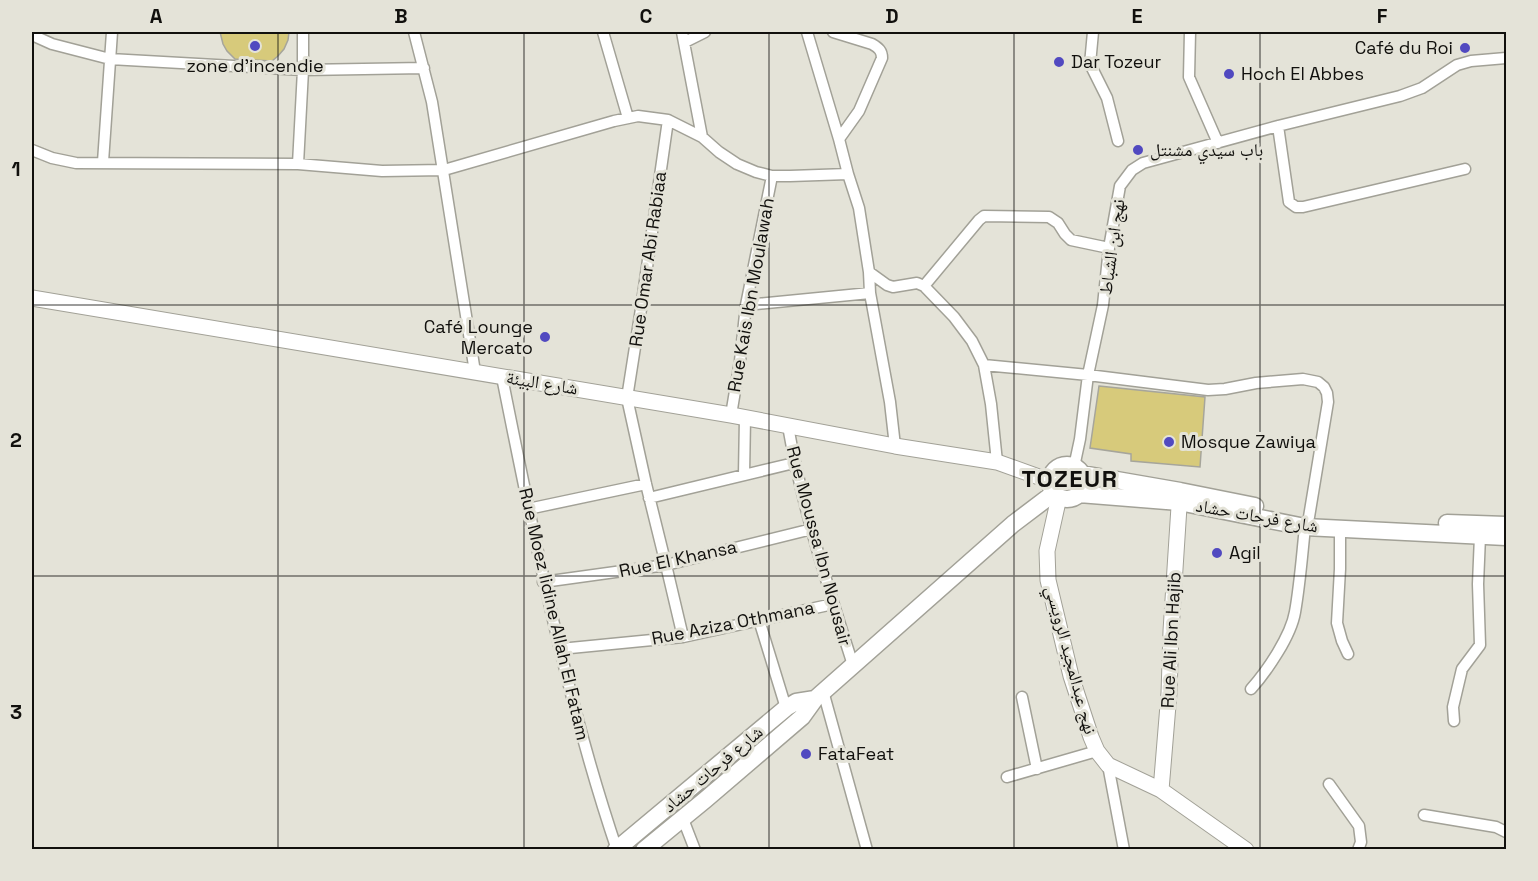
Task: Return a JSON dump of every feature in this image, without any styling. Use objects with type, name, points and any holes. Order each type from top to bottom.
[{"type":"main road","name":"شارع البيئة","points":[[32,298],[738,416],[895,446],[997,462],[1054,490]]},
{"type":"main road","points":[[1063,466],[1078,470],[1084,484],[1079,494],[1070,499],[1054,490],[1054,472],[1058,468],[1063,466]]},
{"type":"main road","name":"شارع فرحات حشاد","points":[[1078,470],[1180,496],[1340,529],[1506,537]]},
{"type":"main road","name":"شارع فرحات حشاد","points":[[645,849],[802,717],[819,695],[1054,490]]},
{"type":"main road","name":"نهج عبدالمجيد الرويسي","points":[[1054,490],[1047,551],[1048,580],[1071,676],[1097,751],[1108,765],[1161,790],[1246,849]]},
{"type":"main road","name":"شارع فرحات حشاد","points":[[1079,494],[1180,496]]},
{"type":"main road","name":"Rue Ali Ibn Hajib","points":[[1161,790],[1180,496]]},
{"type":"main road","name":"شارع فرحات حشاد","points":[[1307,522],[1506,525]]},
{"type":"main road","name":"شارع فرحات حشاد","points":[[617,849],[786,708],[796,702],[819,695]]},
{"type":"main road","points":[[695,784],[705,800]]},
{"type":"street","points":[[104,162],[112,32]]},
{"type":"street","points":[[298,164],[303,32]]},
{"type":"street","points":[[414,32],[432,102],[475,372]]},
{"type":"street","points":[[603,32],[628,118]]},
{"type":"street","points":[[702,137],[684,37],[705,32]]},
{"type":"street","points":[[807,32],[859,208],[870,293],[890,402],[895,446]]},
{"type":"street","points":[[833,32],[872,44],[882,53],[879,67],[859,111],[839,139]]},
{"type":"street","points":[[1093,32],[1090,64],[1107,98],[1118,141]]},
{"type":"street","points":[[1190,32],[1189,77],[1218,143]]},
{"type":"street","points":[[32,35],[52,44],[110,59],[303,70],[424,68]]},
{"type":"street","name":"نهج ابن الشباط","points":[[1078,470],[1088,375],[1103,305],[1109,248],[1120,186],[1132,170],[1143,163],[1400,96],[1422,88],[1457,65],[1471,61],[1506,58]]},
{"type":"street","points":[[32,150],[52,158],[76,163],[298,164],[382,171],[444,170],[638,116],[668,120],[702,137],[719,152],[756,172],[772,176],[848,174]]},
{"type":"street","name":"Rue Omar Abi Rabiaa","points":[[627,398],[668,120]]},
{"type":"street","points":[[1278,126],[1289,202],[1296,207],[1465,170]]},
{"type":"street","name":"Rue Kais Ibn Moulawah","points":[[744,475],[738,416],[740,361],[746,306],[772,176]]},
{"type":"street","points":[[924,286],[984,216],[1049,217],[1058,223],[1071,240],[1109,248]]},
{"type":"street","points":[[869,272],[893,287],[917,283],[924,286],[972,341],[984,365],[997,462]]},
{"type":"street","points":[[746,306],[870,293]]},
{"type":"street","points":[[984,365],[1208,390],[1303,379],[1318,382],[1324,387],[1328,402],[1292,622],[1262,676],[1251,689]]},
{"type":"street","name":"Rue Moez lidine Allah El Fatam","points":[[502,377],[543,582],[586,750],[617,849]]},
{"type":"street","points":[[627,398],[682,637]]},
{"type":"street","name":"Rue Moussa Ibn Nousair","points":[[788,426],[794,463],[833,604],[853,665]]},
{"type":"street","points":[[649,498],[794,463]]},
{"type":"street","points":[[528,509],[646,484]]},
{"type":"street","name":"Rue El Khansa","points":[[543,582],[666,565],[812,529]]},
{"type":"street","points":[[1340,529],[1337,622],[1348,654]]},
{"type":"street","points":[[1454,721],[1453,707],[1462,669],[1480,645],[1478,584],[1480,536]]},
{"type":"street","name":"Rue Aziza Othmana","points":[[560,649],[682,637],[833,604]]},
{"type":"street","points":[[759,620],[786,708]]},
{"type":"street","points":[[819,695],[867,849]]},
{"type":"street","points":[[1022,697],[1037,769]]},
{"type":"street","points":[[1007,777],[1097,751]]},
{"type":"street","points":[[1108,765],[1124,849]]},
{"type":"street","points":[[1329,784],[1359,826],[1358,849]]},
{"type":"street","points":[[1424,815],[1488,825],[1506,832]]},
{"type":"street","points":[[683,819],[695,849]]},
{"type":"building","name":"zone d'incendie","points":[[220,32],[289,32],[284,49],[272,61],[235,59],[223,44]]},
{"type":"building","points":[[1099,386],[1205,397],[1200,467],[1131,461],[1131,454],[1090,448]]},
{"type":"place","name":"zone d'incendie","points":[[255,46]]},
{"type":"place","name":"Café du Roi","points":[[1465,48]]},
{"type":"place","name":"Dar Tozeur","points":[[1059,62]]},
{"type":"place","name":"Hoch El Abbes","points":[[1229,74]]},
{"type":"place","name":"باب سيدي مشنتل","points":[[1138,150]]},
{"type":"place","name":"Café Lounge Mercato","points":[[545,337]]},
{"type":"place","name":"Mosque Zawiya","points":[[1169,442]]},
{"type":"place","name":"Agil","points":[[1217,553]]},
{"type":"place","name":"FataFeat","points":[[806,754]]},
{"type":"district","name":"TOZEUR","points":[[1070,479]]}]
